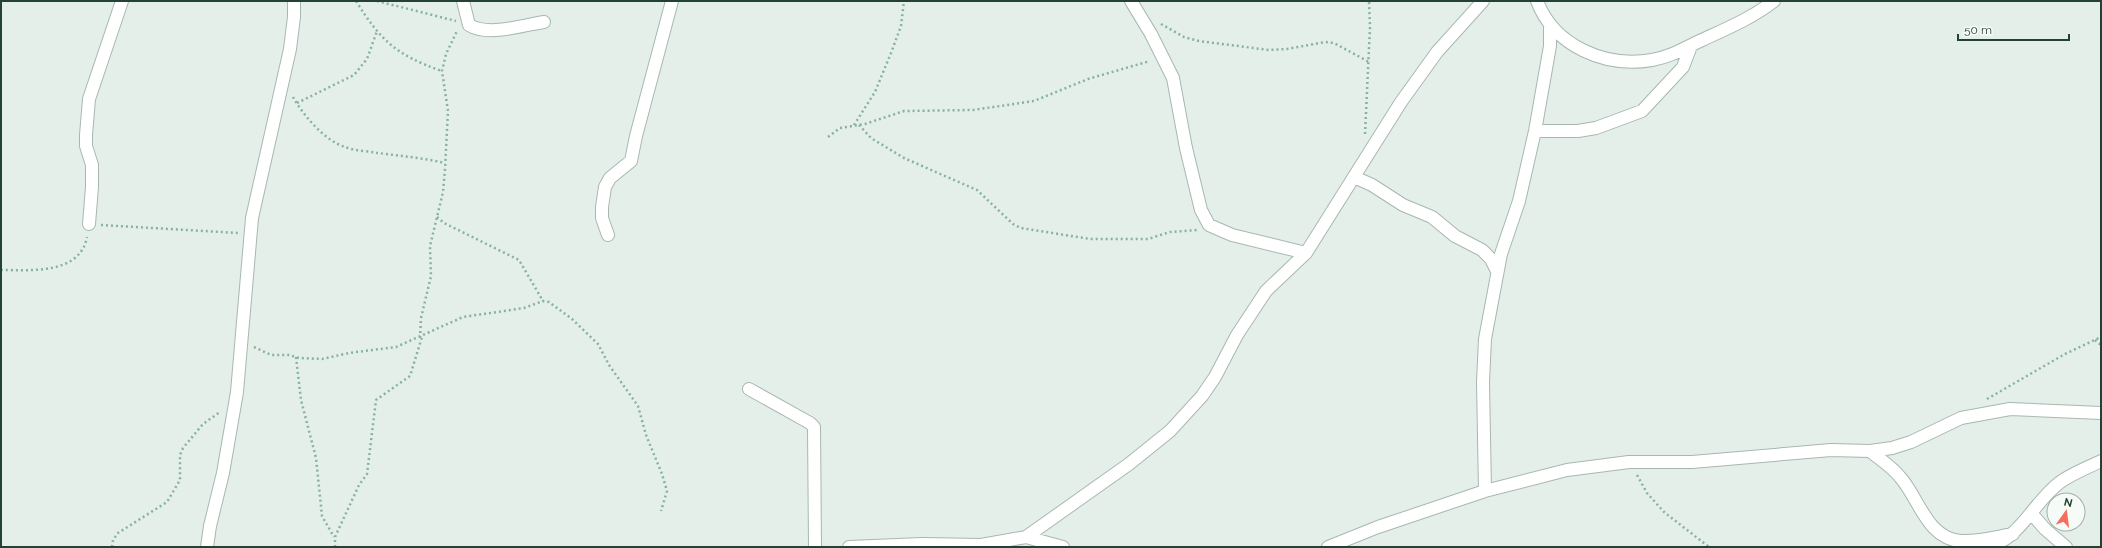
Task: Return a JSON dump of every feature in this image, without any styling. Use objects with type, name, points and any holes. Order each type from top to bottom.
[{"type":"street","points":[[89,224],[92,166],[86,146],[86,135],[89,99],[122,1]]},
{"type":"street","points":[[207,547],[210,526],[223,473],[236,400],[252,218],[290,49],[294,17],[294,1]]},
{"type":"street","points":[[608,235],[602,218],[605,188],[610,178],[631,161],[636,136],[672,1]]},
{"type":"street","points":[[1131,1],[1164,58],[1173,78],[1186,148],[1201,210],[1209,225],[1232,235],[1306,253]]},
{"type":"street","points":[[849,547],[981,545],[1026,537],[1129,464],[1184,416],[1215,377],[1237,334],[1266,291],[1306,253],[1401,102],[1437,52],[1483,1]]},
{"type":"street","points":[[1537,1],[1550,25],[1565,41],[1576,48],[1599,56],[1618,59],[1651,60],[1679,53],[1751,17],[1774,1]]},
{"type":"street","points":[[463,12],[469,24],[476,29],[500,29],[544,22]]},
{"type":"street","points":[[1485,491],[1483,382],[1485,339],[1501,254],[1521,194],[1535,131],[1550,46],[1550,25]]},
{"type":"street","points":[[1535,131],[1578,131],[1596,128],[1642,111],[1683,67],[1691,46]]},
{"type":"street","points":[[1354,178],[1372,185],[1403,205],[1432,217],[1455,236],[1482,250],[1491,259],[1497,271]]},
{"type":"street","points":[[749,389],[814,427],[815,547]]},
{"type":"street","points":[[1328,547],[1378,527],[1485,491],[1567,470],[1629,462],[1692,462],[1831,450],[1870,451],[1892,448],[1911,442],[1961,418],[2010,409],[2101,413]]},
{"type":"street","points":[[1870,451],[1902,478],[1928,520],[1940,533],[1960,541],[1986,539],[2013,534]]},
{"type":"street","points":[[1989,547],[2006,541],[2060,482],[2101,461]]},
{"type":"street","points":[[2031,513],[2066,547]]},
{"type":"street","points":[[1026,537],[1062,547]]},
{"type":"path","points":[[356,1],[377,31],[402,54],[442,71]]},
{"type":"path","points":[[335,547],[335,537],[359,485],[367,474],[376,400],[410,376],[421,337],[421,318],[432,276],[429,256],[443,192],[448,111],[442,71],[446,54],[463,12],[376,1]]},
{"type":"path","points":[[854,125],[875,92],[891,53],[901,26],[904,1]]},
{"type":"path","points":[[1364,141],[1369,62],[1369,1]]},
{"type":"path","points":[[1158,22],[1184,37],[1199,41],[1269,50],[1287,49],[1325,42],[1334,43],[1369,62]]},
{"type":"path","points":[[297,103],[354,74],[367,59],[377,31]]},
{"type":"path","points":[[828,137],[840,128],[859,125],[904,111],[973,110],[1034,101],[1088,79],[1141,63],[1164,58]]},
{"type":"path","points":[[283,79],[297,103],[314,125],[332,140],[346,148],[422,158],[445,163]]},
{"type":"path","points":[[859,125],[871,138],[904,158],[977,190],[1013,224],[1021,228],[1090,240],[1148,239],[1170,232],[1218,230]]},
{"type":"path","points":[[437,216],[444,223],[519,260],[543,302]]},
{"type":"path","points":[[1,270],[44,270],[59,266],[74,258],[84,249],[89,224],[250,234]]},
{"type":"path","points":[[242,343],[256,347],[266,354],[322,359],[349,353],[396,347],[463,317],[524,308],[543,302],[554,304],[591,336],[638,406],[667,491],[661,511]]},
{"type":"path","points":[[1982,402],[2066,354],[2101,337]]},
{"type":"path","points":[[2095,340],[2101,345]]},
{"type":"path","points":[[296,357],[301,400],[316,458],[322,516],[335,537]]},
{"type":"path","points":[[112,547],[113,540],[118,533],[167,502],[180,480],[180,455],[183,448],[203,424],[236,400]]},
{"type":"path","points":[[1629,462],[1647,493],[1664,512],[1709,547]]}]
